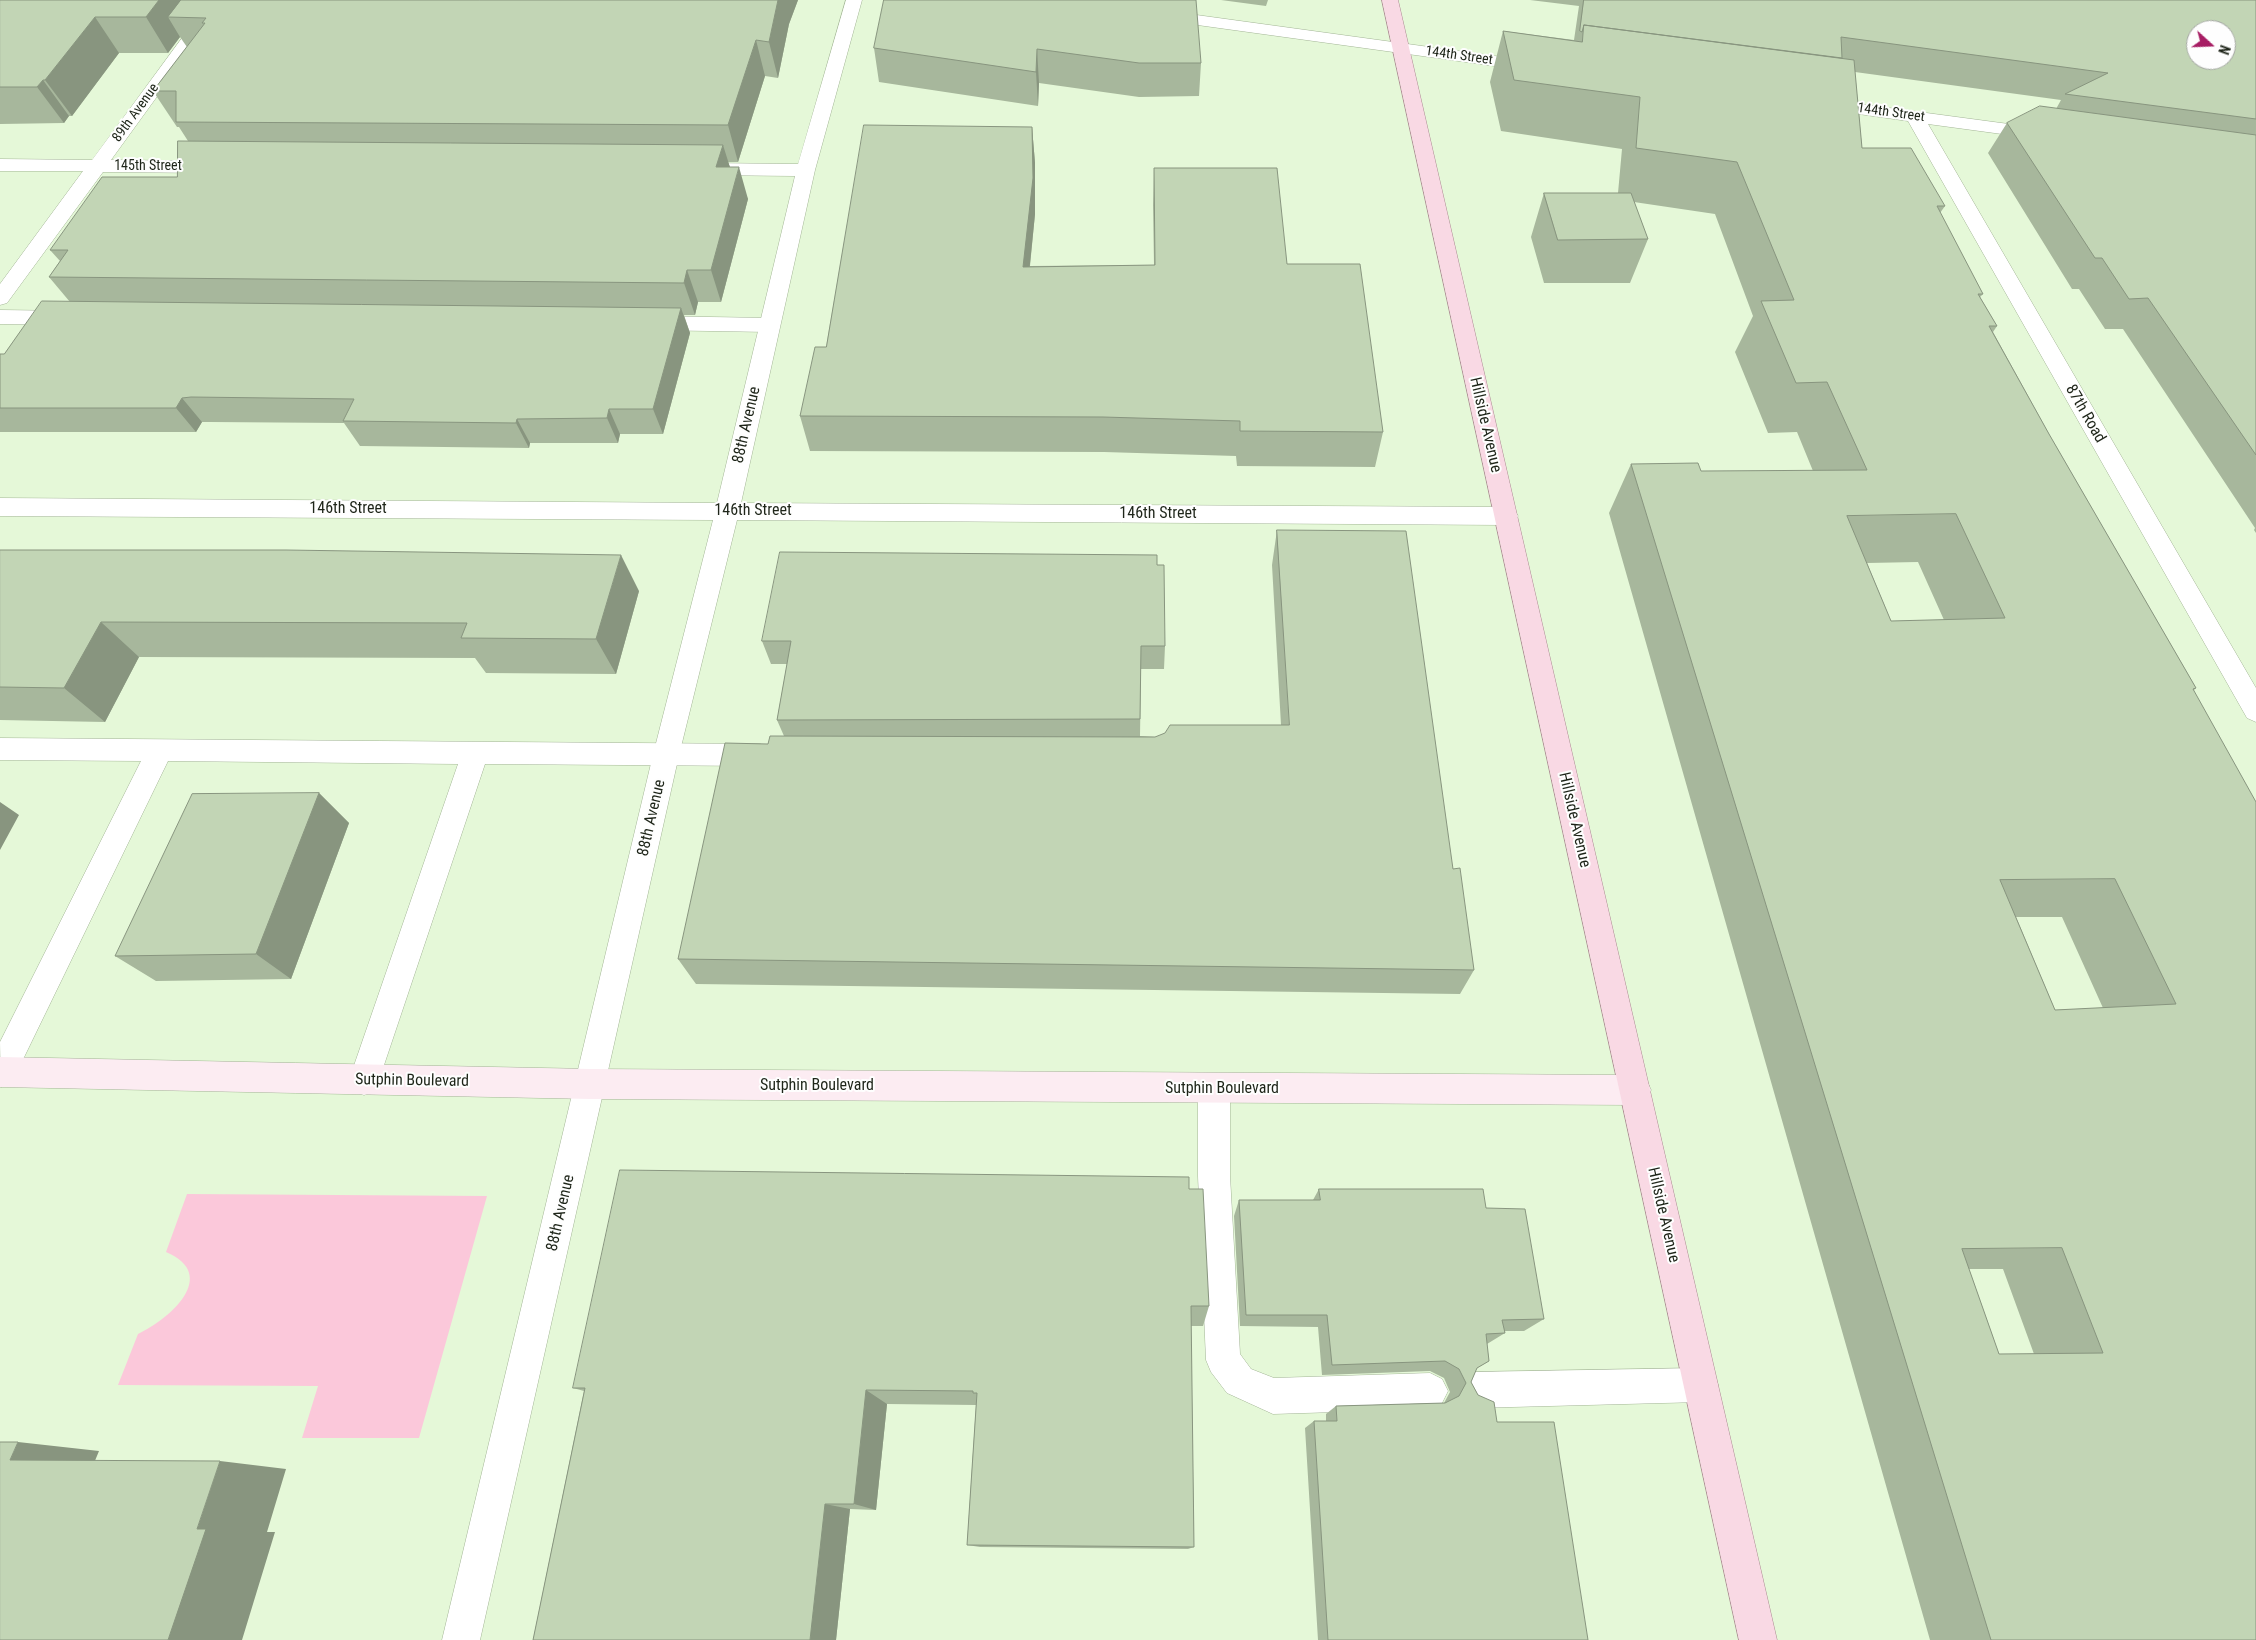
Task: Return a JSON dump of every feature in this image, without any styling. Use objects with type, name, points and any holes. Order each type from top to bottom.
[{"type":"main road","name":"Hillside Avenue","points":[[1390,0],[1758,1640]]},
{"type":"main road","name":"Sutphin Boulevard","points":[[1,1072],[591,1084],[1635,1090]]},
{"type":"street","name":"89th Avenue","points":[[0,298],[219,0]]},
{"type":"street","name":"88th Avenue","points":[[461,1640],[666,755],[727,511],[806,170],[854,0]]},
{"type":"street","name":"144th Street","points":[[1146,13],[1545,68]]},
{"type":"street","name":"144th Street","points":[[1808,102],[2061,136]]},
{"type":"street","name":"87th Road","points":[[1915,116],[2256,711]]},
{"type":"street","name":"145th Street","points":[[0,165],[237,167]]},
{"type":"street","points":[[684,169],[806,170]]},
{"type":"street","points":[[0,317],[84,318]]},
{"type":"street","points":[[630,323],[770,325]]},
{"type":"street","name":"146th Street","points":[[0,507],[1506,516]]},
{"type":"street","points":[[0,749],[786,755]]},
{"type":"street","points":[[1,1072],[160,750]]},
{"type":"street","points":[[364,1080],[475,753]]},
{"type":"street","points":[[1214,1089],[1214,1176],[1223,1360],[1239,1381],[1273,1396],[1430,1391]]},
{"type":"street","points":[[1474,1390],[1702,1385]]},
{"type":"shaded area","points":[[187,1194],[487,1196],[419,1438],[302,1438],[318,1386],[118,1385],[138,1334],[151,1327],[175,1308],[184,1296],[189,1284],[189,1272],[182,1262],[166,1252]]},
{"type":"building","points":[[0,0],[159,0],[146,17],[95,17],[45,80],[37,87],[0,87]]},
{"type":"building","points":[[181,0],[778,0],[769,42],[756,40],[728,125],[176,122],[176,91],[153,91],[205,23],[202,23],[206,18],[168,17]]},
{"type":"building","points":[[884,0],[1196,0],[1201,63],[1139,63],[1037,49],[1036,72],[874,48]]},
{"type":"building","points":[[1584,0],[2256,0],[2256,119],[2065,94],[2108,73],[1841,37],[1842,58],[1584,25],[1582,32],[1580,31]]},
{"type":"building","points":[[1584,25],[1854,60],[1862,148],[1911,148],[1945,206],[1937,206],[1983,294],[1978,294],[1997,326],[1989,326],[2049,434],[2196,688],[2193,689],[2256,802],[2256,1640],[1991,1640],[1631,464],[1698,463],[1701,471],[1867,470],[1827,382],[1796,383],[1761,301],[1794,300],[1737,162],[1636,148],[1640,97],[1514,80],[1503,31],[1582,42]],"holes":[[[1956,514],[2005,618],[1891,621],[1847,516]],[[2115,879],[2176,1004],[2055,1010],[2000,880]],[[2062,1248],[2103,1353],[1999,1354],[1962,1249]]]},
{"type":"building","points":[[2040,106],[2256,135],[2256,455],[2148,298],[2129,299],[2102,258],[2095,258],[2007,123]]},
{"type":"building","points":[[864,125],[1032,127],[1033,178],[1023,267],[1155,265],[1154,168],[1277,168],[1287,264],[1360,264],[1383,432],[1240,431],[1240,421],[1103,417],[800,416],[815,347],[826,347]]},
{"type":"building","points":[[178,141],[723,145],[716,167],[739,167],[711,270],[687,270],[684,283],[49,277],[68,250],[50,250],[102,177],[177,177]]},
{"type":"building","points":[[1544,193],[1631,193],[1648,239],[1558,240]]},
{"type":"building","points":[[42,301],[681,308],[653,409],[609,409],[607,418],[517,419],[516,423],[343,421],[354,399],[191,397],[182,398],[176,408],[0,408],[0,354],[4,354]]},
{"type":"building","points":[[1277,530],[1406,531],[1453,869],[1460,868],[1474,970],[678,959],[725,743],[768,744],[770,736],[1155,737],[1165,733],[1170,725],[1289,725]]},
{"type":"building","points":[[0,550],[286,550],[621,555],[596,639],[461,638],[467,623],[101,622],[64,688],[0,687]]},
{"type":"building","points":[[780,552],[1157,555],[1157,565],[1164,565],[1165,646],[1141,646],[1140,719],[777,720],[791,641],[762,641]]},
{"type":"building","points":[[319,793],[256,954],[115,956],[192,794]]},
{"type":"building","points":[[620,1170],[1189,1177],[1189,1189],[1203,1189],[1209,1306],[1191,1306],[1194,1547],[967,1545],[977,1393],[973,1393],[973,1391],[866,1390],[854,1504],[825,1504],[810,1640],[533,1640],[585,1388],[573,1388]]},
{"type":"building","points":[[1319,1189],[1483,1189],[1486,1208],[1525,1209],[1544,1319],[1502,1320],[1505,1333],[1486,1334],[1489,1361],[1477,1368],[1471,1382],[1478,1395],[1494,1402],[1497,1422],[1554,1422],[1588,1640],[1328,1640],[1314,1421],[1337,1421],[1336,1406],[1445,1403],[1459,1396],[1466,1383],[1459,1369],[1445,1361],[1332,1365],[1327,1315],[1246,1315],[1239,1200],[1320,1200]]},
{"type":"building","points":[[0,1442],[18,1442],[10,1460],[220,1461],[197,1529],[206,1529],[168,1640],[0,1640]]}]
